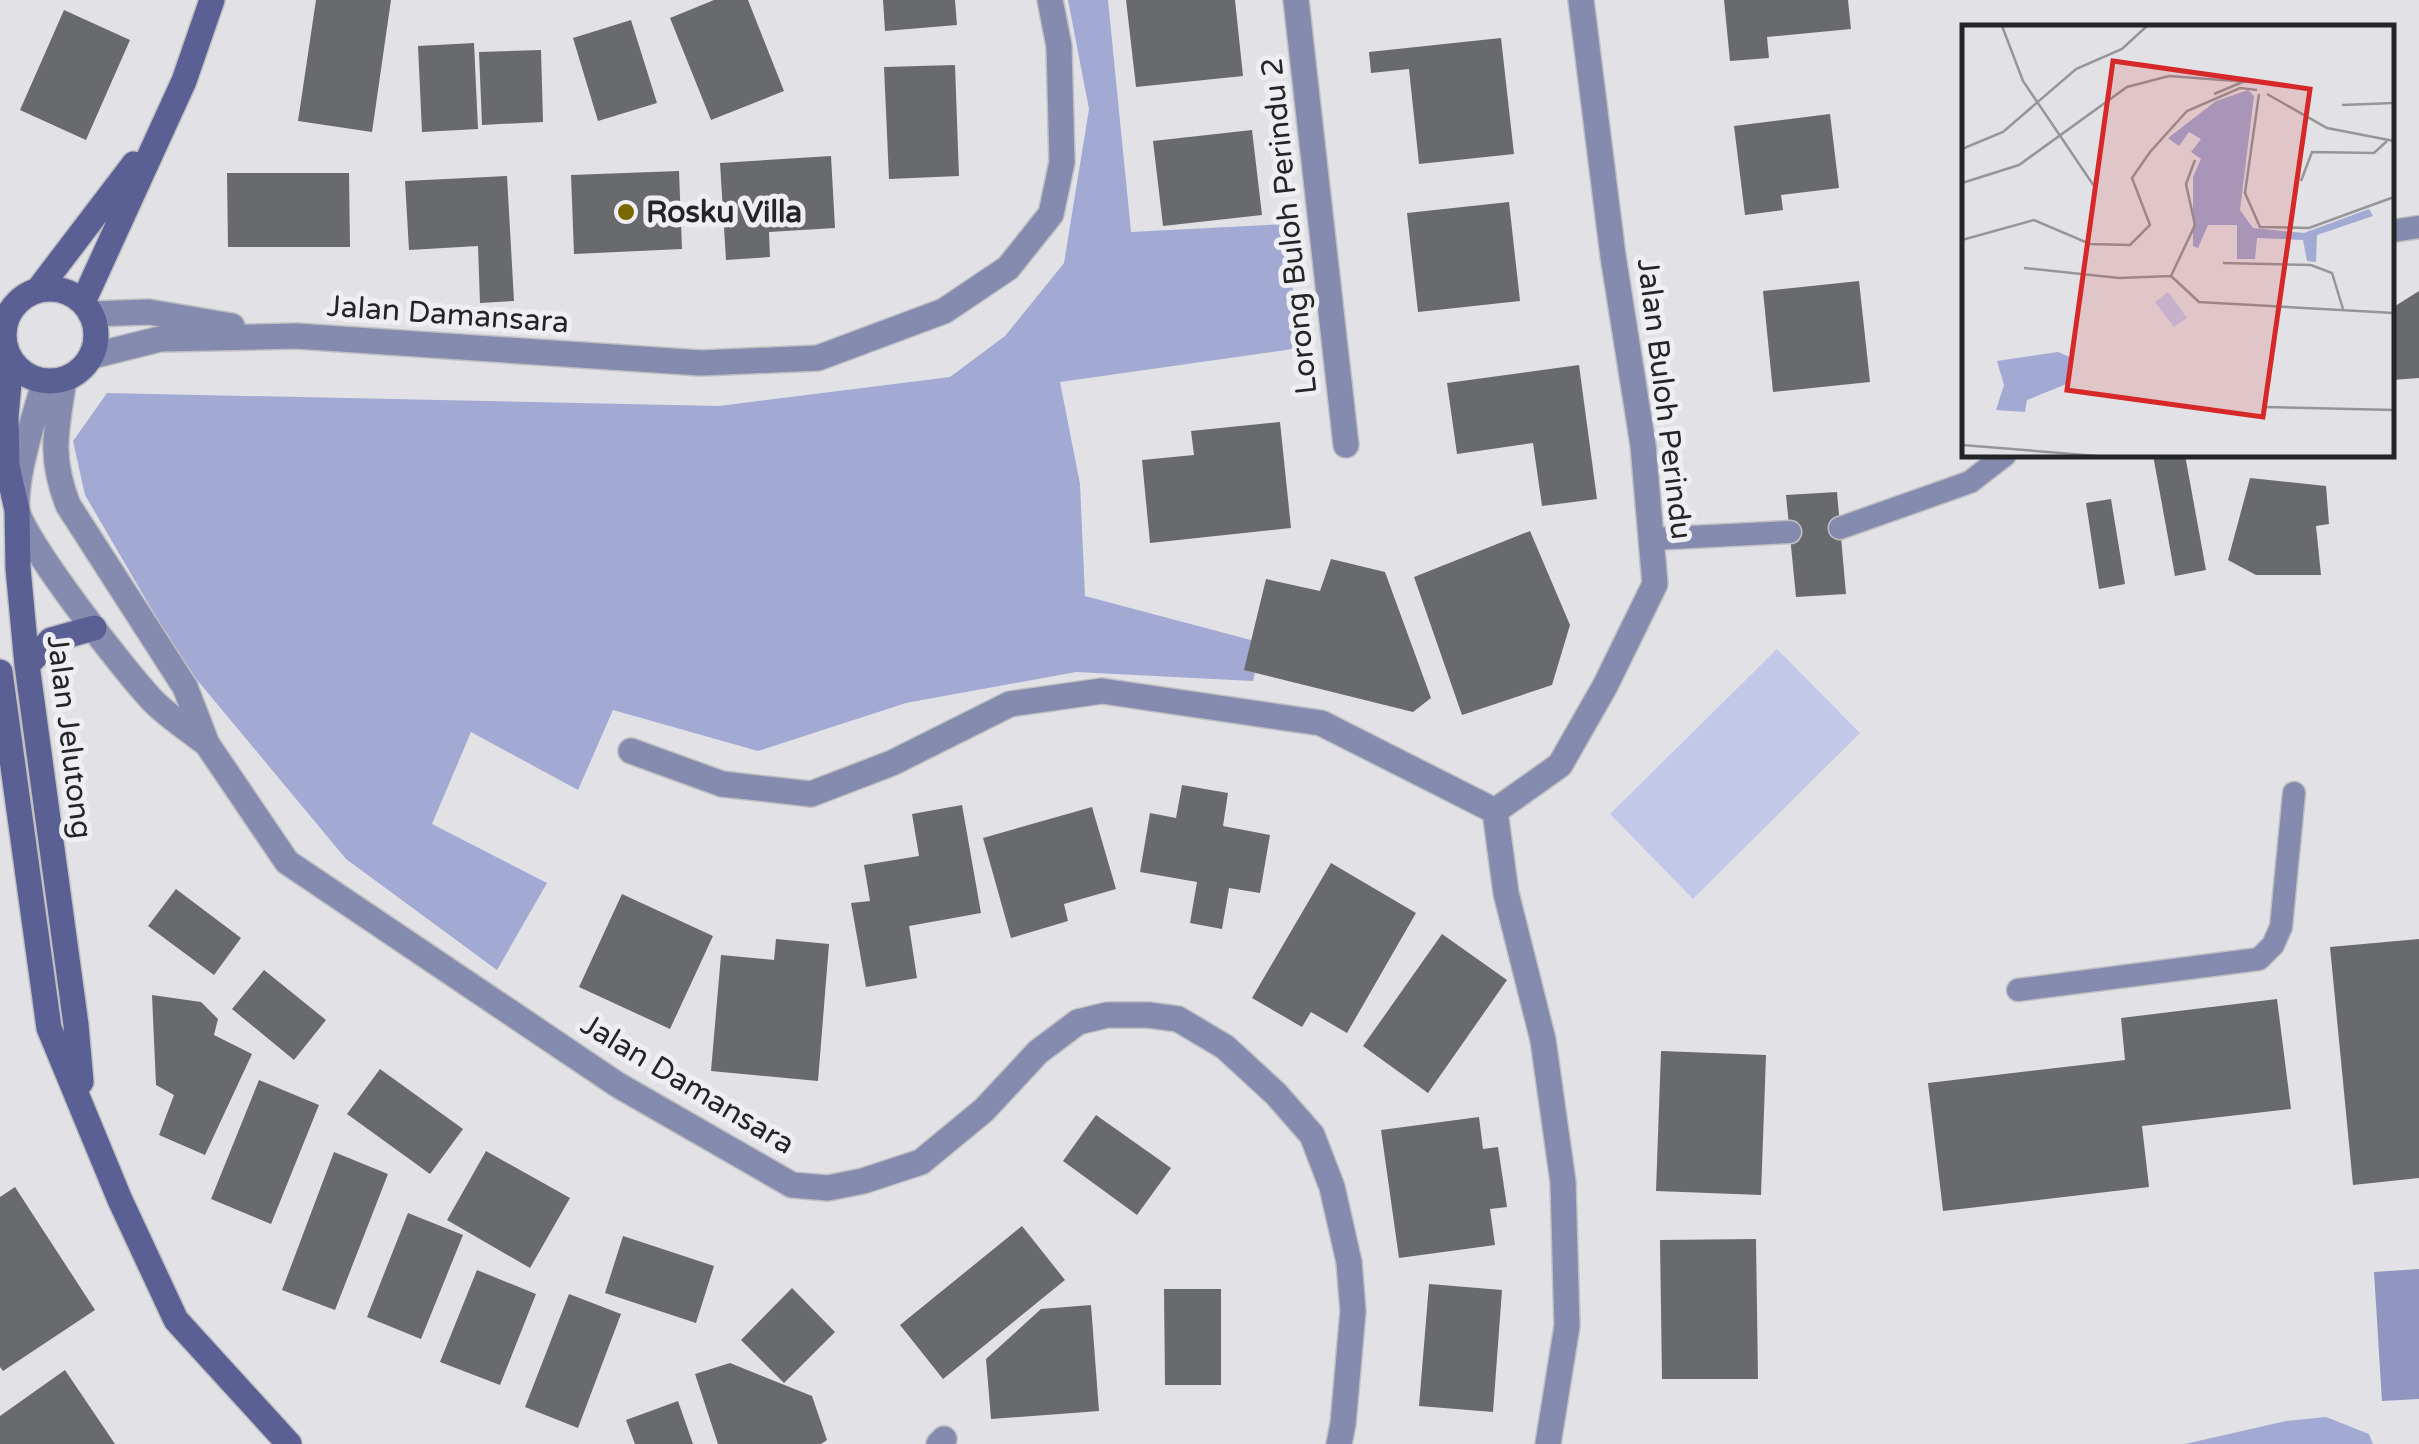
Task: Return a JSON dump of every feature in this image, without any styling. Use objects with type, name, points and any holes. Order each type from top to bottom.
[{"type":"street","points":[[87,308],[184,81],[212,0]]},
{"type":"street","name":"Jalan Damansara","points":[[92,356],[160,339],[296,336],[702,364],[818,358],[944,311],[1008,268],[1050,214],[1062,162],[1060,46],[1050,0]]},
{"type":"street","name":"Lorong Buloh Perindu 2","points":[[1296,0],[1346,445]]},
{"type":"street","name":"Jalan Buloh Perindu","points":[[1495,812],[1560,765],[1655,584],[1644,445],[1613,256],[1581,0]]},
{"type":"street","points":[[38,290],[161,128]]},
{"type":"street","points":[[38,290],[69,293],[87,308],[96,328],[92,356],[85,366],[55,381],[32,378],[4,348],[12,309],[38,290]]},
{"type":"street","name":"Jalan Damansara","points":[[87,308],[149,312],[296,336]]},
{"type":"street","name":"Jalan Damansara","points":[[4,348],[7,466],[17,510],[29,538],[154,702],[207,744]]},
{"type":"street","name":"Jalan Damansara","points":[[55,381],[56,474],[68,506],[185,687],[207,744],[287,862],[618,1085],[792,1185],[828,1188],[921,1162],[984,1110],[1038,1052],[1078,1022],[1107,1014],[1148,1014],[1178,1020],[1226,1048],[1276,1094],[1312,1135],[1332,1187],[1349,1262],[1352,1311],[1338,1444]]},
{"type":"street","name":"Jalan Jelutong","points":[[55,381],[32,421],[17,510],[18,568],[26,665],[76,1025],[82,1102]]},
{"type":"street","points":[[26,665],[50,640],[94,628]]},
{"type":"street","name":"Jalan Jelutong","points":[[0,672],[50,1028],[120,1200],[176,1320],[290,1444]]},
{"type":"street","points":[[630,751],[722,784],[810,794],[892,762],[1010,704],[1102,691],[1320,723],[1495,812],[1506,893],[1542,1040],[1562,1182],[1567,1326],[1548,1444]]},
{"type":"lane","points":[[2394,230],[2419,227]]},
{"type":"lane","points":[[1840,528],[1970,482],[2001,458]]},
{"type":"lane","points":[[1652,539],[1790,532]]},
{"type":"lane","points":[[2018,990],[2259,959],[2273,946],[2281,928],[2294,792]]},
{"type":"shaded area","points":[[1068,0],[1108,0],[1131,232],[1285,224],[1300,348],[1060,382],[1080,484],[1085,596],[1262,643],[1253,681],[1076,672],[906,703],[758,751],[613,710],[578,790],[471,732],[432,824],[547,883],[497,970],[346,859],[183,663],[85,495],[73,441],[107,393],[719,406],[950,377],[1005,336],[1064,263],[1089,109]]},
{"type":"shaded area","points":[[1777,649],[1860,733],[1693,899],[1610,814]]},
{"type":"shaded area","points":[[2419,1269],[2419,1399],[2382,1401],[2374,1272]]},
{"type":"shaded area","points":[[2326,1417],[2369,1434],[2373,1444],[2185,1444],[2286,1421]]},
{"type":"building","points":[[316,0],[391,0],[372,132],[298,121]]},
{"type":"building","points":[[714,0],[748,0],[784,91],[711,120],[670,18]]},
{"type":"building","points":[[883,0],[955,0],[957,25],[885,31]]},
{"type":"building","points":[[1126,0],[1235,0],[1243,76],[1136,87]]},
{"type":"building","points":[[1724,0],[1848,0],[1851,29],[1767,37],[1769,58],[1730,61]]},
{"type":"building","points":[[64,10],[130,40],[86,140],[20,110]]},
{"type":"building","points":[[631,20],[657,103],[598,121],[573,38]]},
{"type":"building","points":[[1501,38],[1514,154],[1419,164],[1409,69],[1371,73],[1369,52]]},
{"type":"building","points":[[474,43],[478,129],[422,132],[418,46]]},
{"type":"building","points":[[541,50],[543,122],[482,125],[479,52]]},
{"type":"building","points":[[955,65],[959,176],[889,179],[884,67]]},
{"type":"building","points":[[1830,114],[1839,188],[1781,195],[1783,210],[1745,215],[1734,126]]},
{"type":"building","points":[[1252,130],[1262,215],[1163,226],[1153,141]]},
{"type":"building","points":[[831,156],[835,228],[769,232],[770,257],[726,260],[720,163]]},
{"type":"building","name":"Rosku Villa","points":[[679,171],[682,249],[574,254],[571,175]]},
{"type":"building","points":[[227,173],[349,173],[350,247],[228,247]]},
{"type":"building","points":[[507,176],[514,301],[480,303],[478,246],[409,250],[405,181]]},
{"type":"building","points":[[1509,202],[1520,301],[1418,312],[1407,213]]},
{"type":"building","points":[[1859,281],[1870,382],[1773,392],[1763,291]]},
{"type":"building","points":[[2419,291],[2419,378],[2394,380],[2394,307]]},
{"type":"building","points":[[1579,365],[1597,499],[1542,506],[1533,443],[1457,454],[1447,383]]},
{"type":"building","points":[[1280,422],[1291,528],[1150,543],[1142,460],[1194,455],[1191,431]]},
{"type":"building","points":[[2154,458],[2186,458],[2206,570],[2175,576]]},
{"type":"building","points":[[2250,478],[2326,486],[2329,524],[2316,526],[2321,575],[2256,575],[2228,560]]},
{"type":"building","points":[[1837,492],[1846,594],[1796,597],[1786,495]]},
{"type":"building","points":[[2111,499],[2125,584],[2099,589],[2086,503]]},
{"type":"building","points":[[1530,531],[1570,625],[1552,685],[1462,715],[1414,577]]},
{"type":"building","points":[[1331,559],[1385,572],[1431,698],[1413,712],[1244,670],[1266,579],[1320,591]]},
{"type":"building","points":[[1182,785],[1228,793],[1223,826],[1270,835],[1260,893],[1229,888],[1222,929],[1190,923],[1197,882],[1140,872],[1150,813],[1176,818]]},
{"type":"building","points":[[962,805],[981,913],[909,926],[917,978],[866,987],[851,903],[870,901],[864,865],[919,856],[912,814]]},
{"type":"building","points":[[1092,807],[1116,889],[1064,904],[1068,921],[1011,938],[983,838]]},
{"type":"building","points":[[1331,863],[1416,913],[1347,1033],[1311,1012],[1302,1027],[1252,998]]},
{"type":"building","points":[[176,889],[241,938],[214,975],[148,926]]},
{"type":"building","points":[[622,894],[713,936],[670,1029],[579,987]]},
{"type":"building","points":[[1442,934],[1507,980],[1428,1093],[1363,1046]]},
{"type":"building","points":[[776,939],[829,944],[818,1081],[711,1071],[721,955],[774,960]]},
{"type":"building","points":[[2419,939],[2419,1178],[2353,1185],[2330,947]]},
{"type":"building","points":[[264,970],[326,1020],[294,1060],[232,1009]]},
{"type":"building","points":[[152,995],[201,1002],[218,1019],[214,1035],[252,1054],[205,1155],[159,1135],[174,1095],[156,1085]]},
{"type":"building","points":[[2277,999],[2291,1109],[2142,1126],[2149,1187],[1943,1211],[1928,1083],[2125,1060],[2121,1018]]},
{"type":"building","points":[[1661,1051],[1766,1055],[1761,1195],[1656,1191]]},
{"type":"building","points":[[380,1069],[463,1129],[430,1174],[347,1114]]},
{"type":"building","points":[[259,1080],[319,1105],[271,1224],[211,1199]]},
{"type":"building","points":[[1096,1115],[1171,1168],[1137,1215],[1063,1161]]},
{"type":"building","points":[[1479,1117],[1483,1149],[1498,1147],[1507,1207],[1490,1209],[1495,1245],[1399,1258],[1381,1130]]},
{"type":"building","points":[[486,1151],[570,1198],[530,1268],[447,1220]]},
{"type":"building","points":[[334,1152],[388,1174],[335,1310],[282,1290]]},
{"type":"building","points":[[15,1187],[95,1310],[3,1371],[0,1197]]},
{"type":"building","points":[[408,1213],[463,1235],[421,1339],[367,1317]]},
{"type":"building","points":[[1022,1226],[1065,1280],[943,1379],[900,1325]]},
{"type":"building","points":[[623,1236],[714,1266],[696,1323],[605,1293]]},
{"type":"building","points":[[1756,1239],[1758,1379],[1662,1379],[1660,1240]]},
{"type":"building","points":[[477,1270],[536,1294],[500,1385],[440,1362]]},
{"type":"building","points":[[1429,1284],[1502,1290],[1493,1412],[1419,1406]]},
{"type":"building","points":[[792,1288],[835,1332],[784,1383],[741,1340]]},
{"type":"building","points":[[1164,1289],[1221,1289],[1221,1385],[1165,1385]]},
{"type":"building","points":[[569,1294],[621,1314],[578,1428],[525,1407]]},
{"type":"building","points":[[1091,1305],[1099,1411],[991,1419],[986,1359],[1041,1309]]},
{"type":"building","points":[[730,1363],[812,1396],[827,1440],[821,1444],[718,1444],[695,1374]]},
{"type":"building","points":[[65,1370],[115,1444],[0,1444],[0,1416]]},
{"type":"building","points":[[678,1401],[693,1444],[635,1444],[626,1420]]},
{"type":"place","name":"Rosku Villa","points":[[626,212]]}]
